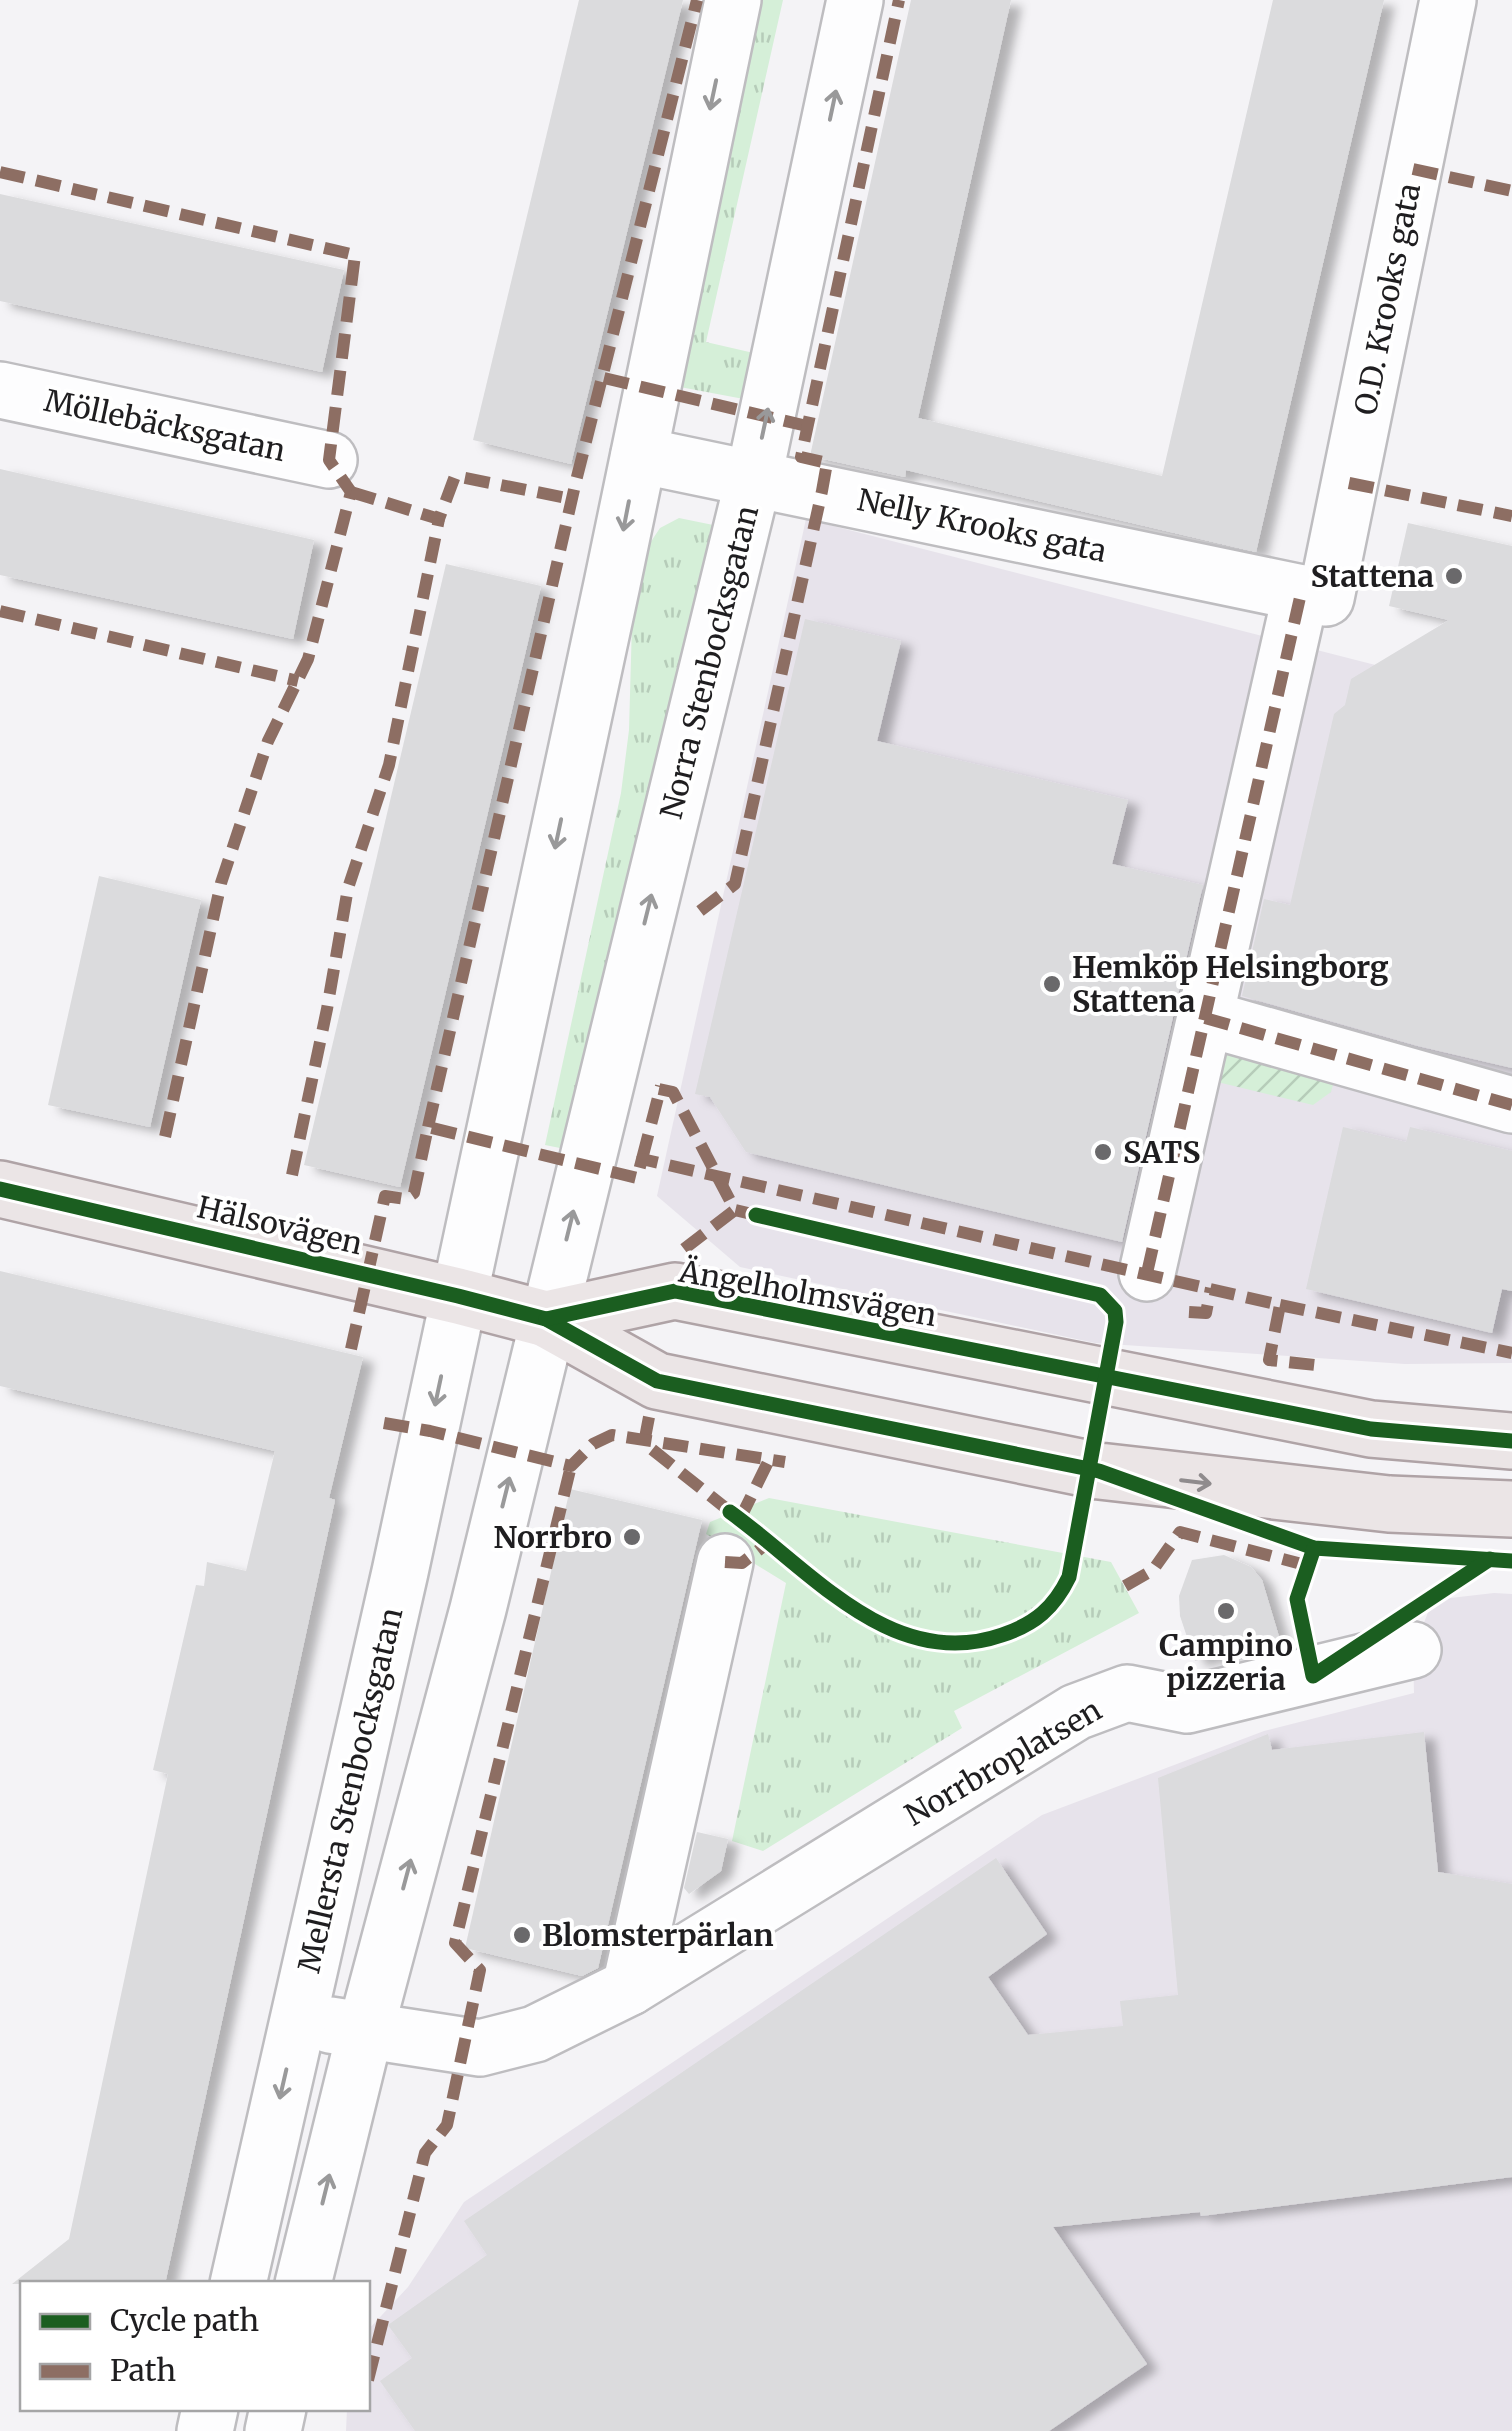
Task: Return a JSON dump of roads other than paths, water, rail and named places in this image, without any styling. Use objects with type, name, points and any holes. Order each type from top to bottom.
[{"type":"main road","name":"Hälsovägen","points":[[0,1188],[546,1319]]},
{"type":"main road","name":"Ängelholmsvägen","points":[[546,1319],[675,1292],[1371,1429],[1512,1441]]},
{"type":"main road","points":[[546,1319],[656,1381],[1099,1471],[1389,1504],[1512,1509]]},
{"type":"street","points":[[458,1296],[733,0]]},
{"type":"street","name":"Norra Stenbocksgatan","points":[[546,1319],[754,477],[855,0]]},
{"type":"street","name":"O.D. Krooks gata","points":[[1146,1273],[1204,1018],[1313,596],[1448,0]]},
{"type":"street","name":"Möllebäcksgatan","points":[[0,390],[329,460]]},
{"type":"street","name":"Nelly Krooks gata","points":[[638,455],[1313,596]]},
{"type":"street","points":[[1204,1018],[1512,1106]]},
{"type":"street","name":"Mellersta Stenbocksgatan","points":[[239,2281],[458,1296]]},
{"type":"street","points":[[305,2281],[365,2032],[478,1609],[546,1319]]},
{"type":"street","points":[[630,1987],[725,1562]]},
{"type":"street","name":"Norrbroplatsen","points":[[298,2020],[480,2048],[504,2045],[536,2034],[630,1987],[1076,1712],[1127,1693],[1187,1705],[1413,1650]]},
{"type":"place","name":"Stattena","points":[[1454,576]]},
{"type":"place","name":"Hemköp Helsingborg Stattena","points":[[1052,984]]},
{"type":"place","name":"SATS","points":[[1103,1152]]},
{"type":"place","name":"Norrbro","points":[[632,1537]]},
{"type":"place","name":"Campino pizzeria","points":[[1226,1611]]},
{"type":"place","name":"Blomsterpärlan","points":[[522,1935]]}]
